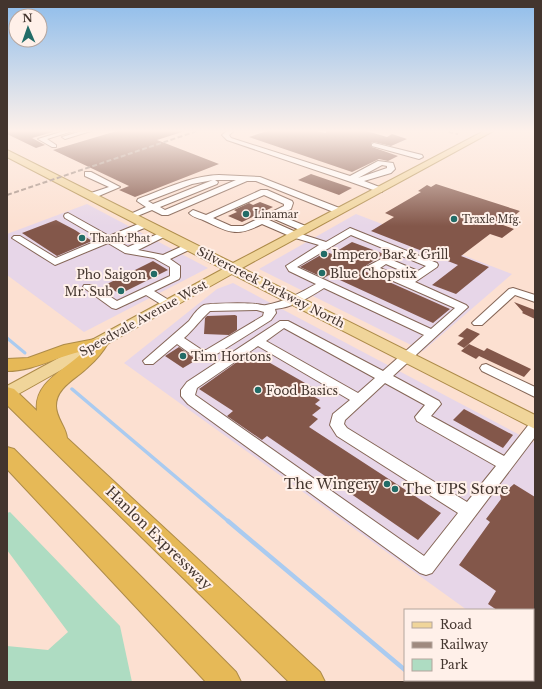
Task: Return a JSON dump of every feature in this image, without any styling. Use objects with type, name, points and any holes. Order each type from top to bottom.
[{"type":"highway","points":[[7,365],[24,365],[48,358],[66,350],[100,343]]},
{"type":"highway","points":[[60,443],[46,410],[46,401],[57,382],[83,363],[100,343]]},
{"type":"highway","name":"Hanlon Expressway","points":[[7,393],[310,682]]},
{"type":"highway","points":[[8,456],[226,682]]},
{"type":"main road","name":"Silvercreek Parkway North","points":[[25,162],[535,423]]},
{"type":"main road","name":"Speedvale Avenue West","points":[[7,393],[100,343],[233,268],[430,162]]},
{"type":"lane","points":[[300,162],[355,180],[379,190]]},
{"type":"lane","points":[[88,174],[116,187],[91,196]]},
{"type":"lane","points":[[130,216],[228,177]]},
{"type":"lane","points":[[247,178],[165,213],[141,201],[196,180],[228,177],[247,178],[257,179],[339,211]]},
{"type":"lane","points":[[206,218],[276,187]]},
{"type":"lane","points":[[193,213],[230,230],[245,229],[288,207],[289,203],[252,188]]},
{"type":"lane","points":[[272,215],[300,232],[302,241],[323,247]]},
{"type":"lane","points":[[68,216],[128,250],[157,256],[175,266],[175,277],[116,306],[88,287]]},
{"type":"lane","points":[[262,220],[300,232]]},
{"type":"lane","points":[[17,238],[55,262],[146,224]]},
{"type":"lane","points":[[407,284],[433,265],[350,231],[291,267],[432,334]]},
{"type":"lane","points":[[128,250],[165,234]]},
{"type":"lane","points":[[163,259],[190,246]]},
{"type":"lane","points":[[419,274],[385,260],[372,268],[462,307],[336,420],[339,428],[469,511]]},
{"type":"lane","points":[[149,361],[194,323],[198,316],[207,308],[270,308],[282,305],[292,298],[324,283]]},
{"type":"lane","points":[[146,291],[168,304]]},
{"type":"lane","points":[[478,323],[514,291],[535,299]]},
{"type":"lane","points":[[176,338],[199,354],[208,354],[267,318],[270,313],[270,308]]},
{"type":"lane","points":[[506,465],[422,417],[434,404],[284,323],[192,385],[188,390],[188,396],[193,401],[426,567],[469,511],[506,465],[535,427]]},
{"type":"lane","points":[[258,341],[359,399]]},
{"type":"lane","points":[[486,368],[535,392]]},
{"type":"shaded area","points":[[87,204],[208,268],[84,332],[7,275],[7,234]]},
{"type":"shaded area","points":[[356,214],[512,274],[423,351],[259,269]]},
{"type":"shaded area","points":[[233,283],[535,443],[535,659],[534,609],[466,609],[124,363],[217,289]]},
{"type":"green space","points":[[10,512],[120,626],[132,682],[7,682],[7,646],[48,650],[68,632],[7,550],[7,513]]},
{"type":"building","points":[[79,162],[214,162],[219,164],[135,197],[119,190],[129,186]]},
{"type":"building","points":[[323,162],[372,162],[352,172]]},
{"type":"building","points":[[311,174],[352,188],[339,195],[298,180]]},
{"type":"building","name":"Traxle Mfg.","points":[[436,184],[520,211],[503,225],[514,229],[502,238],[490,234],[461,256],[489,267],[456,294],[432,285],[458,265],[371,231],[394,217],[385,213],[421,192],[418,191],[427,185],[431,187]]},
{"type":"building","name":"Linamar","points":[[260,202],[273,207],[242,222],[228,216],[237,212],[234,210],[249,203],[253,205]]},
{"type":"building","points":[[56,220],[92,241],[57,256],[22,233]]},
{"type":"building","points":[[352,242],[384,254],[362,270],[450,309],[433,323],[329,275],[324,278],[300,267],[326,252],[332,254]]},
{"type":"building","points":[[153,261],[168,270],[120,294],[105,285]]},
{"type":"building","points":[[514,302],[535,310],[535,319],[522,313],[523,312]]},
{"type":"building","points":[[207,316],[237,316],[237,330],[229,335],[204,334],[205,318]]},
{"type":"building","points":[[467,328],[480,334],[464,348],[457,344],[464,338],[458,336]]},
{"type":"building","points":[[469,344],[484,351],[487,348],[531,369],[524,377],[479,356],[476,359],[461,351]]},
{"type":"building","points":[[179,347],[194,358],[198,359],[183,368],[165,356]]},
{"type":"building","points":[[251,352],[319,391],[313,396],[320,400],[315,404],[321,408],[312,415],[318,419],[309,427],[441,513],[418,540],[267,436],[262,440],[227,416],[233,411],[199,389]]},
{"type":"building","points":[[464,409],[513,435],[503,448],[453,420]]},
{"type":"building","points":[[514,484],[535,497],[535,610],[496,609],[488,604],[496,591],[459,565],[490,522],[486,519],[501,499],[500,495],[502,491],[507,490]]},
{"type":"waterway","points":[[7,338],[25,353]]},
{"type":"waterway","points":[[72,389],[229,522]]},
{"type":"waterway","points":[[228,521],[404,669]]},
{"type":"railway","points":[[7,195],[105,162]]},
{"type":"place","name":"Linamar","points":[[246,214]]},
{"type":"place","name":"Traxle Mfg.","points":[[454,219]]},
{"type":"place","name":"Thanh Phat","points":[[82,238]]},
{"type":"place","name":"Impero Bar & Grill","points":[[324,254]]},
{"type":"place","name":"Blue Chopstix","points":[[322,273]]},
{"type":"place","name":"Pho Saigon","points":[[154,274]]},
{"type":"place","name":"Mr. Sub","points":[[121,291]]},
{"type":"place","name":"Tim Hortons","points":[[183,356]]},
{"type":"place","name":"Food Basics","points":[[258,390]]},
{"type":"place","name":"The Wingery","points":[[387,484]]},
{"type":"place","name":"The UPS Store","points":[[395,489]]}]
